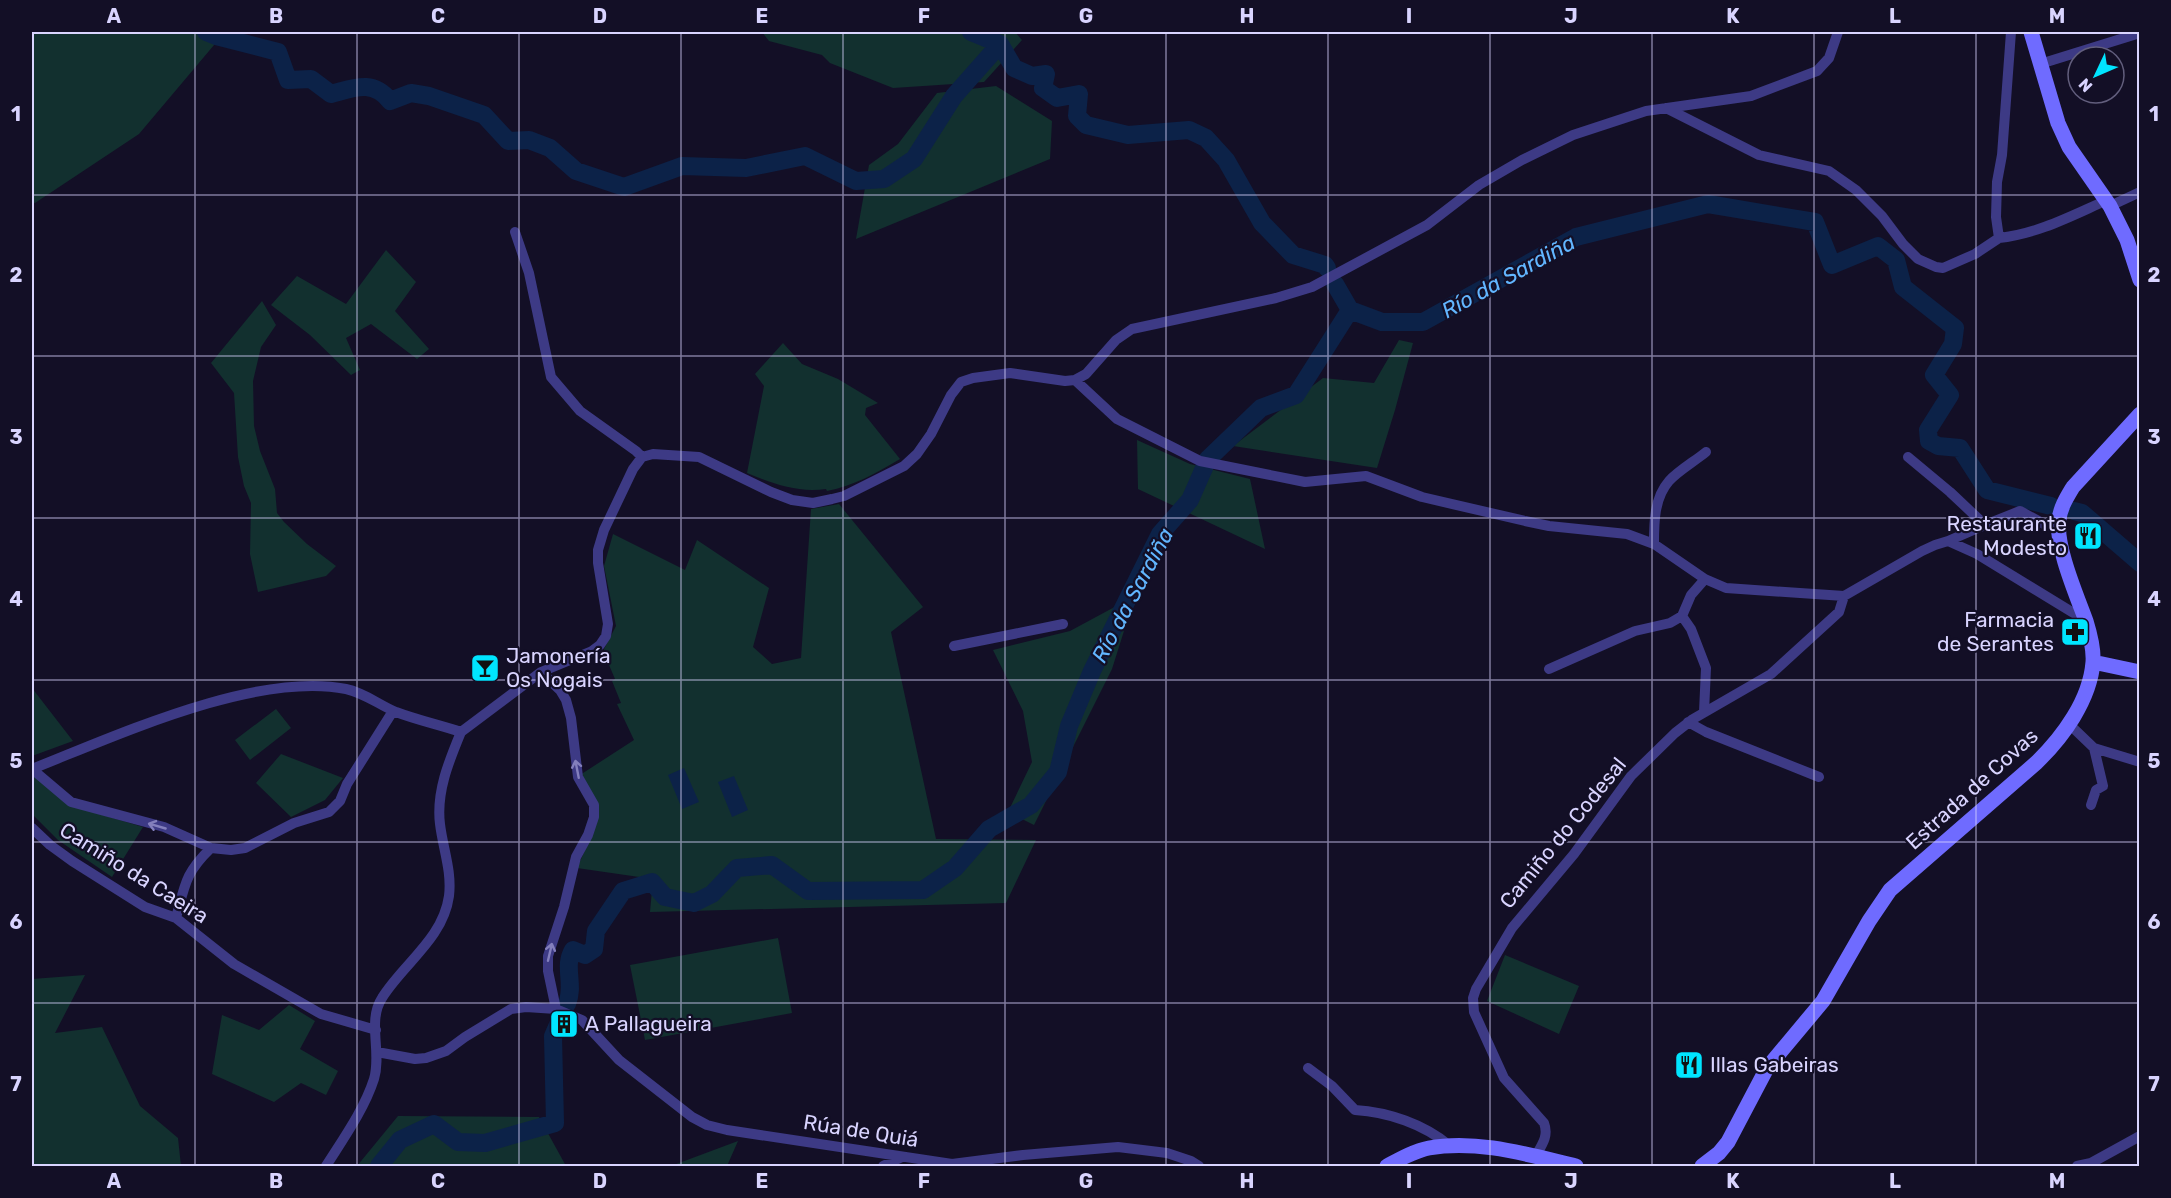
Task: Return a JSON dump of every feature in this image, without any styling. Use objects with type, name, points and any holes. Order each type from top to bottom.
[{"type":"main road","points":[[2031,32],[2058,123],[2069,147],[2108,204],[2127,240],[2139,280]]},
{"type":"main road","name":"Estrada de Covas","points":[[1702,1167],[1715,1157],[1728,1142],[1767,1068],[1823,1001],[1869,921],[1890,890],[2036,763],[2069,724],[2087,687],[2093,662],[2092,646],[2085,620],[2063,552],[2058,528],[2061,511],[2073,487],[2139,414]]},
{"type":"main road","points":[[2093,662],[2139,672]]},
{"type":"main road","points":[[1387,1167],[1428,1148],[1449,1146],[1505,1150],[1573,1166]]},
{"type":"street","points":[[326,1167],[354,1123],[375,1078],[377,1010],[381,998],[428,943],[442,919],[449,899],[450,882],[440,824],[440,807],[449,760],[461,732],[541,672],[592,651],[606,636],[608,624],[598,550],[604,530],[633,469],[642,458],[653,454],[699,457],[792,500],[813,502],[844,496],[904,466],[917,454],[961,382],[1010,373],[1065,381],[1075,380],[1086,374],[1116,340],[1132,329],[1276,298],[1312,286],[1427,225],[1479,185],[1522,160],[1573,135],[1629,115],[1751,96],[1817,71],[1829,58],[1838,32]]},
{"type":"street","points":[[1999,238],[1996,217],[1997,182],[2002,155],[2011,32]]},
{"type":"street","points":[[2040,64],[2139,33]]},
{"type":"street","points":[[1666,108],[1759,155],[1829,171],[1856,190],[1882,216],[1903,244],[1918,259],[1936,267],[1943,268],[1975,254],[1999,238],[2021,235],[2139,192]]},
{"type":"street","points":[[515,232],[529,273],[551,377],[580,411],[636,451],[642,458]]},
{"type":"street","points":[[1075,380],[1117,419],[1200,461],[1305,482],[1366,476],[1422,497],[1502,516],[1549,526],[1627,534],[1654,544],[1705,579],[1726,588],[1844,596],[1922,551],[2020,511],[2044,524],[2058,528]]},
{"type":"street","points":[[1654,544],[1654,521],[1659,500],[1669,481],[1706,452]]},
{"type":"street","points":[[1908,457],[1985,525]]},
{"type":"street","points":[[1948,541],[1977,554],[2085,620]]},
{"type":"street","points":[[1549,669],[1635,631],[1670,623],[1682,616],[1691,595],[1705,579]]},
{"type":"street","name":"Camiño do Codesal","points":[[1535,1157],[1546,1137],[1547,1129],[1504,1078],[1479,1026],[1474,1012],[1473,998],[1512,928],[1574,854],[1631,776],[1688,722],[1771,674],[1839,612],[1844,596]]},
{"type":"street","points":[[1682,616],[1691,629],[1706,668],[1704,712]]},
{"type":"street","points":[[954,646],[1063,624]]},
{"type":"street","points":[[377,1052],[415,1059],[426,1058],[446,1051],[511,1009],[526,1007],[556,1009],[548,971],[548,956],[576,857],[588,835],[594,817],[594,805],[578,777],[571,718],[566,700],[560,690],[541,672]]},
{"type":"street","points":[[393,711],[347,784],[340,801],[329,812],[294,824],[245,848],[231,850],[211,848],[164,827],[71,802],[32,769],[138,727],[205,705],[274,689],[320,686],[347,690],[370,697],[393,711],[461,732]]},
{"type":"street","points":[[1688,722],[1706,732],[1819,777]]},
{"type":"street","points":[[2069,724],[2094,748],[2139,762]]},
{"type":"street","points":[[2091,806],[2096,790],[2103,786],[2094,748]]},
{"type":"street","name":"Camiño da Caeira","points":[[32,828],[72,861],[136,902],[176,918],[234,964],[321,1014],[376,1030]]},
{"type":"street","points":[[176,918],[189,873],[195,863],[211,848]]},
{"type":"street","name":"Rúa de Quiá","points":[[556,1009],[582,1020],[619,1060],[692,1117],[707,1125],[727,1130],[952,1164],[1118,1147],[1167,1153],[1191,1161],[1199,1167]]},
{"type":"street","points":[[1308,1068],[1332,1086],[1354,1110],[1379,1112],[1396,1117],[1440,1138],[1449,1146]]},
{"type":"street","points":[[2077,1167],[2091,1163],[2139,1136]]},
{"type":"street","points":[[883,1167],[902,1157]]},
{"type":"green space","points":[[32,32],[225,32],[139,134],[35,203],[32,202]]},
{"type":"green space","points":[[762,32],[1015,32],[1022,40],[984,82],[893,88],[830,63],[822,55],[769,41]]},
{"type":"green space","points":[[996,86],[1052,121],[1050,159],[856,239],[869,165],[898,144],[937,93]]},
{"type":"green space","points":[[386,250],[416,282],[395,311],[429,349],[417,359],[371,324],[346,338],[360,370],[351,375],[310,335],[271,305],[297,276],[346,304]]},
{"type":"green space","points":[[262,301],[276,325],[261,347],[253,381],[254,426],[260,451],[275,489],[277,513],[307,544],[336,566],[326,576],[258,592],[250,554],[251,503],[244,486],[238,457],[234,393],[211,363]]},
{"type":"green space","points":[[1399,340],[1413,343],[1377,468],[1233,446],[1323,378],[1374,383]]},
{"type":"green space","points":[[783,343],[802,364],[838,379],[878,403],[866,408],[865,415],[900,459],[856,482],[827,491],[826,489],[806,490],[786,487],[747,473],[764,386],[755,374]]},
{"type":"green space","points":[[1137,440],[1190,464],[1250,479],[1265,549],[1138,489]]},
{"type":"green space","points":[[839,504],[923,607],[891,632],[936,839],[1036,840],[1006,903],[650,912],[653,879],[577,868],[597,823],[580,775],[634,740],[617,704],[621,703],[612,681],[615,679],[603,651],[616,626],[604,566],[613,534],[685,570],[697,540],[769,588],[753,647],[772,664],[801,658],[811,509]]},
{"type":"green space","points":[[1135,596],[1112,669],[1034,825],[1008,812],[1032,762],[1023,711],[993,650],[1070,631]]},
{"type":"green space","points":[[32,688],[73,741],[32,756]]},
{"type":"green space","points":[[276,709],[291,728],[250,760],[235,740]]},
{"type":"green space","points":[[281,754],[343,778],[325,800],[291,817],[256,783]]},
{"type":"green space","points":[[35,777],[69,805],[143,827],[112,877],[58,840],[32,814],[32,778]]},
{"type":"green space","points":[[778,938],[792,1013],[645,1040],[630,965]]},
{"type":"green space","points":[[1505,955],[1579,986],[1559,1034],[1487,1001]]},
{"type":"green space","points":[[85,975],[55,1033],[102,1027],[140,1106],[178,1138],[181,1166],[32,1166],[32,979]]},
{"type":"green space","points":[[289,1005],[315,1021],[300,1049],[338,1071],[326,1095],[301,1083],[274,1102],[212,1074],[222,1015],[259,1030]]},
{"type":"green space","points":[[398,1116],[539,1117],[566,1166],[357,1166]]},
{"type":"green space","points":[[738,1141],[727,1166],[671,1166]]},
{"type":"water","points":[[684,768],[699,802],[682,809],[668,775]]},
{"type":"water","points":[[734,776],[748,810],[732,817],[718,782]]},
{"type":"waterway","points":[[206,32],[278,52],[288,80],[311,79],[331,94],[363,87],[377,90],[390,101],[411,93],[429,96],[484,115],[508,141],[529,140],[550,148],[576,171],[624,187],[682,166],[746,168],[805,156],[856,181],[884,179],[914,159],[954,96],[1000,44]]},
{"type":"waterway","points":[[971,32],[1000,44],[1014,68],[1032,76],[1046,74],[1043,88],[1057,98],[1079,94],[1077,116],[1086,125],[1128,135],[1189,130],[1206,138],[1226,160],[1262,223],[1293,255],[1325,265],[1327,268]]},
{"type":"waterway","name":"Río da Sardiña","points":[[567,1004],[570,990],[570,956],[573,950],[585,955],[594,949],[596,931],[623,891],[652,882],[665,897],[694,903],[712,894],[737,868],[772,865],[808,891],[923,890],[955,868],[989,829],[1031,805],[1058,772],[1069,726],[1092,671],[1160,534],[1190,500],[1208,459],[1261,408],[1296,395],[1350,310],[1382,322],[1423,322],[1576,237],[1708,204],[1815,222],[1832,265],[1878,246],[1896,260],[1903,287],[1955,328],[1953,344],[1934,375],[1950,395],[1928,430],[1929,441],[1938,446],[1960,448],[1987,490],[2051,506]]},
{"type":"waterway","points":[[1335,284],[1350,310]]},
{"type":"waterway","name":"Río da Sardiña","points":[[2074,511],[2082,513],[2140,563]]},
{"type":"waterway","name":"Río da Sardiña","points":[[379,1166],[400,1140],[434,1124],[458,1142],[485,1143],[555,1123],[553,1036],[560,1020]]},
{"type":"place","name":"Restaurante Modesto","points":[[2088,536]]},
{"type":"place","name":"Farmacia de Serantes","points":[[2075,632]]},
{"type":"place","name":"Jamonería Os Nogais","points":[[485,668]]},
{"type":"place","name":"A Pallagueira","points":[[564,1024]]},
{"type":"place","name":"Illas Gabeiras","points":[[1689,1065]]}]
